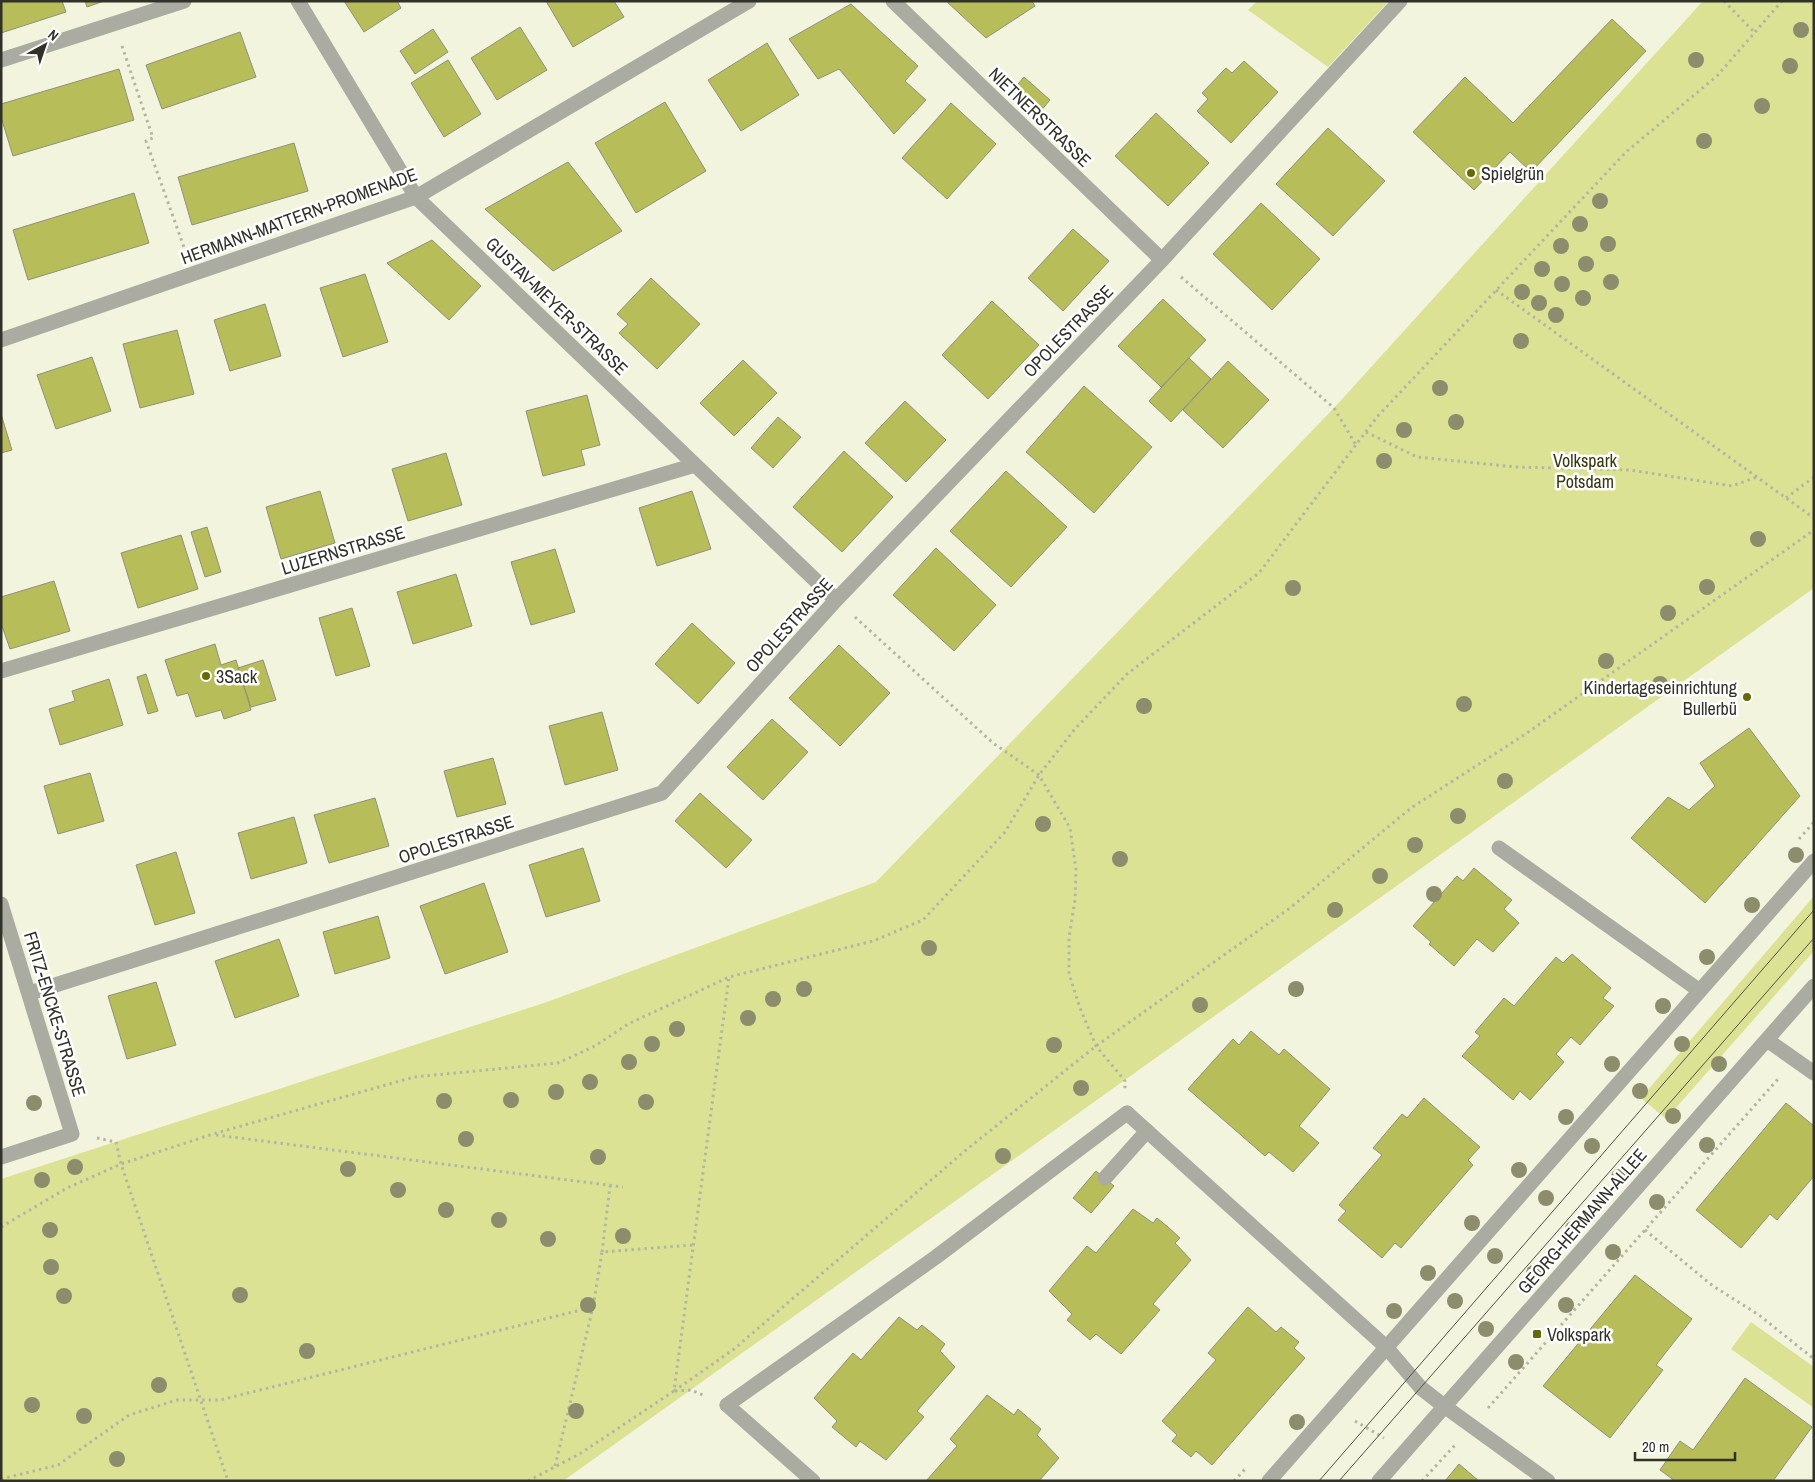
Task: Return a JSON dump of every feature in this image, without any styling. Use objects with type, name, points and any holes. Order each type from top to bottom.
[{"type":"street","points":[[1,60],[184,1]]},
{"type":"street","name":"GUSTAV-MEYER-STRASSE","points":[[298,1],[416,197],[836,600]]},
{"type":"street","name":"HERMANN-MATTERN-PROMENADE","points":[[2,338],[416,197],[749,1]]},
{"type":"street","name":"NIETNERSTRASSE","points":[[893,1],[1162,260]]},
{"type":"street","name":"OPOLESTRASSE","points":[[30,993],[662,793],[836,600],[1162,260],[1400,1]]},
{"type":"street","name":"LUZERNSTRASSE","points":[[1,671],[695,465]]},
{"type":"street","points":[[1499,848],[1700,991]]},
{"type":"street","points":[[1269,1481],[1814,861]]},
{"type":"street","name":"FRITZ-ENCKE-STRASSE","points":[[1,904],[72,1134],[1,1157]]},
{"type":"street","name":"GEORG-HERMANN-ALLEE","points":[[1379,1481],[1814,986]]},
{"type":"street","points":[[1767,1040],[1814,1073]]},
{"type":"street","points":[[813,1481],[727,1405],[936,1257],[1127,1113],[1386,1348],[1421,1388],[1548,1481]]},
{"type":"street","points":[[1105,1178],[1147,1131]]},
{"type":"path","points":[[1724,1],[1754,32]]},
{"type":"path","points":[[1,1227],[67,1188],[121,1164],[213,1134],[414,1077],[558,1063],[595,1046],[628,1024],[729,977],[873,941],[923,920],[1005,832],[1039,775],[1074,730],[1127,674],[1259,572],[1377,417],[1626,152],[1717,76],[1782,1]]},
{"type":"path","points":[[114,24],[154,138],[146,140],[194,274]]},
{"type":"path","points":[[1162,260],[1334,408],[1356,445]]},
{"type":"path","points":[[1496,290],[1814,518]]},
{"type":"path","points":[[1366,432],[1417,457],[1516,467],[1630,470],[1732,486],[1757,477]]},
{"type":"path","points":[[1786,498],[1814,477]]},
{"type":"path","points":[[528,1481],[580,1453],[734,1349],[966,1150],[1096,1046],[1290,908],[1411,808],[1524,735],[1814,530]]},
{"type":"path","points":[[836,600],[993,743],[1039,775],[1070,828],[1076,870],[1075,900],[1069,938],[1069,974],[1080,1008],[1096,1046],[1125,1081],[1127,1113]]},
{"type":"path","points":[[674,1391],[729,977]]},
{"type":"path","points":[[1422,1481],[1472,1427],[1795,1060]]},
{"type":"path","points":[[213,1134],[623,1187]]},
{"type":"path","points":[[116,1142],[121,1164],[228,1481]]},
{"type":"path","points":[[555,1467],[593,1307],[610,1186]]},
{"type":"path","points":[[1645,1230],[1713,1286],[1759,1314],[1814,1359]]},
{"type":"path","points":[[602,1252],[693,1245]]},
{"type":"path","points":[[1,1479],[58,1465],[129,1415],[178,1400],[220,1400],[593,1307]]},
{"type":"path","points":[[674,1391],[691,1390],[727,1405]]},
{"type":"path","points":[[1333,1407],[1434,1467]]},
{"type":"green space","points":[[1257,1],[1389,1],[1328,67],[1248,10]]},
{"type":"green space","name":"Volkspark Potsdam","points":[[1703,1],[1814,1],[1814,588],[563,1481],[1,1481],[1,1179],[544,1003],[876,882],[1334,408]]},
{"type":"green space","points":[[1814,896],[1814,951],[1666,1119],[1641,1098]]},
{"type":"green space","points":[[1751,1322],[1814,1367],[1814,1408],[1731,1349]]},
{"type":"building","points":[[1,1],[62,1],[66,12],[1,33]]},
{"type":"building","points":[[85,1],[104,1],[87,7]]},
{"type":"building","points":[[344,1],[397,1],[401,8],[364,32]]},
{"type":"building","points":[[546,1],[614,1],[624,17],[573,47]]},
{"type":"building","points":[[946,1],[1032,1],[1035,6],[986,38]]},
{"type":"building","points":[[851,4],[918,66],[905,81],[926,100],[894,134],[839,69],[818,79],[789,39]]},
{"type":"building","points":[[1612,19],[1646,51],[1531,172],[1510,152],[1474,190],[1413,132],[1465,77],[1513,123]]},
{"type":"building","points":[[520,27],[547,70],[497,100],[471,58]]},
{"type":"building","points":[[433,29],[448,52],[415,74],[400,51]]},
{"type":"building","points":[[240,32],[256,77],[162,109],[146,65]]},
{"type":"building","points":[[767,43],[799,95],[741,131],[708,80]]},
{"type":"building","points":[[448,60],[481,114],[444,137],[411,83]]},
{"type":"building","points":[[1244,61],[1278,92],[1231,143],[1197,111],[1208,99],[1202,93],[1226,68],[1232,73]]},
{"type":"building","points":[[119,69],[134,120],[13,156],[1,117],[1,104]]},
{"type":"building","points":[[1024,77],[1050,100],[1039,113],[1013,90]]},
{"type":"building","points":[[665,102],[706,171],[636,213],[595,143]]},
{"type":"building","points":[[951,103],[996,144],[947,199],[902,158]]},
{"type":"building","points":[[1156,113],[1209,163],[1168,206],[1115,156]]},
{"type":"building","points":[[1328,128],[1385,181],[1333,236],[1276,184]]},
{"type":"building","points":[[294,143],[308,191],[192,225],[178,177]]},
{"type":"building","points":[[568,162],[622,231],[553,271],[485,209]]},
{"type":"building","points":[[134,193],[149,243],[28,280],[13,230]]},
{"type":"building","points":[[1261,203],[1320,259],[1272,310],[1213,254]]},
{"type":"building","points":[[1073,229],[1109,261],[1063,311],[1028,278]]},
{"type":"building","points":[[432,240],[481,286],[449,320],[387,263]]},
{"type":"building","points":[[365,274],[388,342],[343,357],[320,288]]},
{"type":"building","points":[[651,278],[700,324],[657,369],[619,333],[628,324],[617,314]]},
{"type":"building","points":[[1163,299],[1206,340],[1161,387],[1118,346]]},
{"type":"building","points":[[992,301],[1039,345],[988,399],[942,355]]},
{"type":"building","points":[[265,304],[281,356],[230,371],[214,320]]},
{"type":"building","points":[[177,330],[194,394],[140,408],[123,344]]},
{"type":"building","points":[[92,357],[111,411],[56,429],[37,375]]},
{"type":"building","points":[[1189,358],[1211,379],[1171,422],[1149,401]]},
{"type":"building","points":[[743,360],[777,393],[734,436],[700,403]]},
{"type":"building","points":[[1228,361],[1269,400],[1223,448],[1183,410]]},
{"type":"building","points":[[1084,386],[1152,447],[1094,513],[1026,452]]},
{"type":"building","points":[[587,395],[600,445],[581,450],[585,465],[543,476],[526,411]]},
{"type":"building","points":[[905,401],[946,440],[906,482],[865,443]]},
{"type":"building","points":[[1,414],[12,450],[1,453]]},
{"type":"building","points":[[778,417],[801,437],[773,468],[751,448]]},
{"type":"building","points":[[844,451],[893,497],[842,552],[793,507]]},
{"type":"building","points":[[446,453],[462,505],[408,521],[392,469]]},
{"type":"building","points":[[1006,471],[1067,527],[1011,587],[950,531]]},
{"type":"building","points":[[320,491],[335,543],[281,559],[266,507]]},
{"type":"building","points":[[692,491],[711,549],[657,566],[639,508]]},
{"type":"building","points":[[207,527],[221,572],[205,577],[191,532]]},
{"type":"building","points":[[181,535],[198,589],[138,608],[121,553]]},
{"type":"building","points":[[936,548],[996,605],[954,651],[893,595]]},
{"type":"building","points":[[555,549],[575,612],[531,625],[511,562]]},
{"type":"building","points":[[456,574],[472,626],[413,644],[397,592]]},
{"type":"building","points":[[54,581],[70,631],[10,649],[1,623],[1,597]]},
{"type":"building","points":[[352,608],[370,666],[336,676],[319,618]]},
{"type":"building","points":[[692,623],[735,663],[698,704],[655,664]]},
{"type":"building","points":[[215,644],[221,665],[236,660],[251,710],[224,719],[221,710],[196,717],[188,693],[177,696],[165,660]]},
{"type":"building","points":[[839,645],[890,693],[840,746],[789,698]]},
{"type":"building","points":[[263,660],[276,700],[251,707],[238,668]]},
{"type":"building","points":[[146,674],[158,711],[148,714],[137,677]]},
{"type":"building","points":[[109,679],[123,725],[60,745],[49,709],[75,701],[72,691]]},
{"type":"building","points":[[602,712],[618,770],[565,785],[549,726]]},
{"type":"building","points":[[772,719],[808,752],[763,800],[727,767]]},
{"type":"building","points":[[1749,728],[1800,796],[1705,903],[1631,838],[1668,797],[1689,810],[1715,786],[1700,763]]},
{"type":"building","points":[[493,758],[506,804],[457,817],[444,771]]},
{"type":"building","points":[[90,773],[104,821],[58,834],[44,786]]},
{"type":"building","points":[[700,793],[752,840],[726,868],[675,821]]},
{"type":"building","points":[[375,798],[389,846],[329,863],[314,815]]},
{"type":"building","points":[[294,817],[307,863],[251,879],[238,833]]},
{"type":"building","points":[[583,848],[600,901],[546,917],[529,865]]},
{"type":"building","points":[[176,852],[195,913],[155,925],[136,865]]},
{"type":"building","points":[[1474,868],[1512,900],[1504,909],[1519,923],[1493,952],[1477,939],[1454,966],[1429,944],[1431,942],[1413,926],[1457,876],[1463,881]]},
{"type":"building","points":[[484,883],[508,952],[445,974],[420,906]]},
{"type":"building","points":[[378,916],[390,958],[335,974],[323,932]]},
{"type":"building","points":[[279,939],[299,996],[235,1018],[215,961]]},
{"type":"building","points":[[1572,954],[1611,988],[1603,998],[1614,1006],[1580,1045],[1571,1037],[1556,1054],[1564,1062],[1530,1100],[1520,1091],[1513,1100],[1462,1056],[1480,1036],[1475,1032],[1504,998],[1514,1006],[1556,957],[1563,963]]},
{"type":"building","points":[[156,982],[176,1045],[127,1059],[108,996]]},
{"type":"building","points":[[1251,1031],[1279,1055],[1284,1049],[1330,1089],[1299,1126],[1319,1143],[1293,1172],[1269,1152],[1265,1156],[1188,1089],[1233,1039],[1239,1045]]},
{"type":"building","points":[[1424,1098],[1480,1147],[1468,1160],[1473,1165],[1401,1248],[1395,1243],[1382,1258],[1338,1220],[1346,1211],[1339,1205],[1382,1155],[1373,1148],[1402,1114],[1407,1118]]},
{"type":"building","points":[[1786,1103],[1814,1126],[1814,1176],[1777,1220],[1770,1214],[1741,1248],[1696,1210]]},
{"type":"building","points":[[1096,1171],[1114,1186],[1091,1213],[1073,1198]]},
{"type":"building","points":[[1133,1209],[1153,1223],[1157,1218],[1168,1227],[1180,1238],[1175,1243],[1191,1260],[1153,1304],[1160,1310],[1121,1354],[1096,1334],[1090,1340],[1067,1320],[1072,1314],[1049,1291],[1087,1246],[1096,1253]]},
{"type":"building","points":[[1635,1275],[1692,1319],[1656,1365],[1663,1370],[1610,1438],[1543,1386]]},
{"type":"building","points":[[1248,1307],[1276,1332],[1281,1327],[1299,1342],[1294,1348],[1305,1358],[1212,1465],[1196,1451],[1191,1457],[1172,1441],[1177,1435],[1162,1421],[1216,1360],[1208,1353]]},
{"type":"building","points":[[899,1317],[917,1330],[922,1325],[945,1344],[940,1351],[955,1367],[917,1411],[924,1417],[886,1460],[860,1441],[856,1447],[832,1427],[837,1421],[814,1398],[853,1353],[861,1360]]},
{"type":"building","points":[[1745,1378],[1812,1427],[1773,1481],[1675,1481],[1660,1470],[1680,1441],[1693,1450]]},
{"type":"building","points":[[987,1395],[1014,1415],[1018,1409],[1041,1429],[1037,1435],[1059,1458],[1039,1481],[926,1481],[957,1446],[950,1439]]},
{"type":"building","points":[[1459,1464],[1479,1481],[1445,1481]]},
{"type":"tram line","points":[[1319,1481],[1814,910]]},
{"type":"tram line","points":[[1339,1481],[1814,938]]},
{"type":"place","name":"Spielgrün","points":[[1471,173]]},
{"type":"place","name":"3Sack","points":[[206,676]]},
{"type":"place","name":"Kindertageseinrichtung Bullerbü","points":[[1747,697]]},
{"type":"place","name":"Volkspark","points":[[1537,1334]]}]
